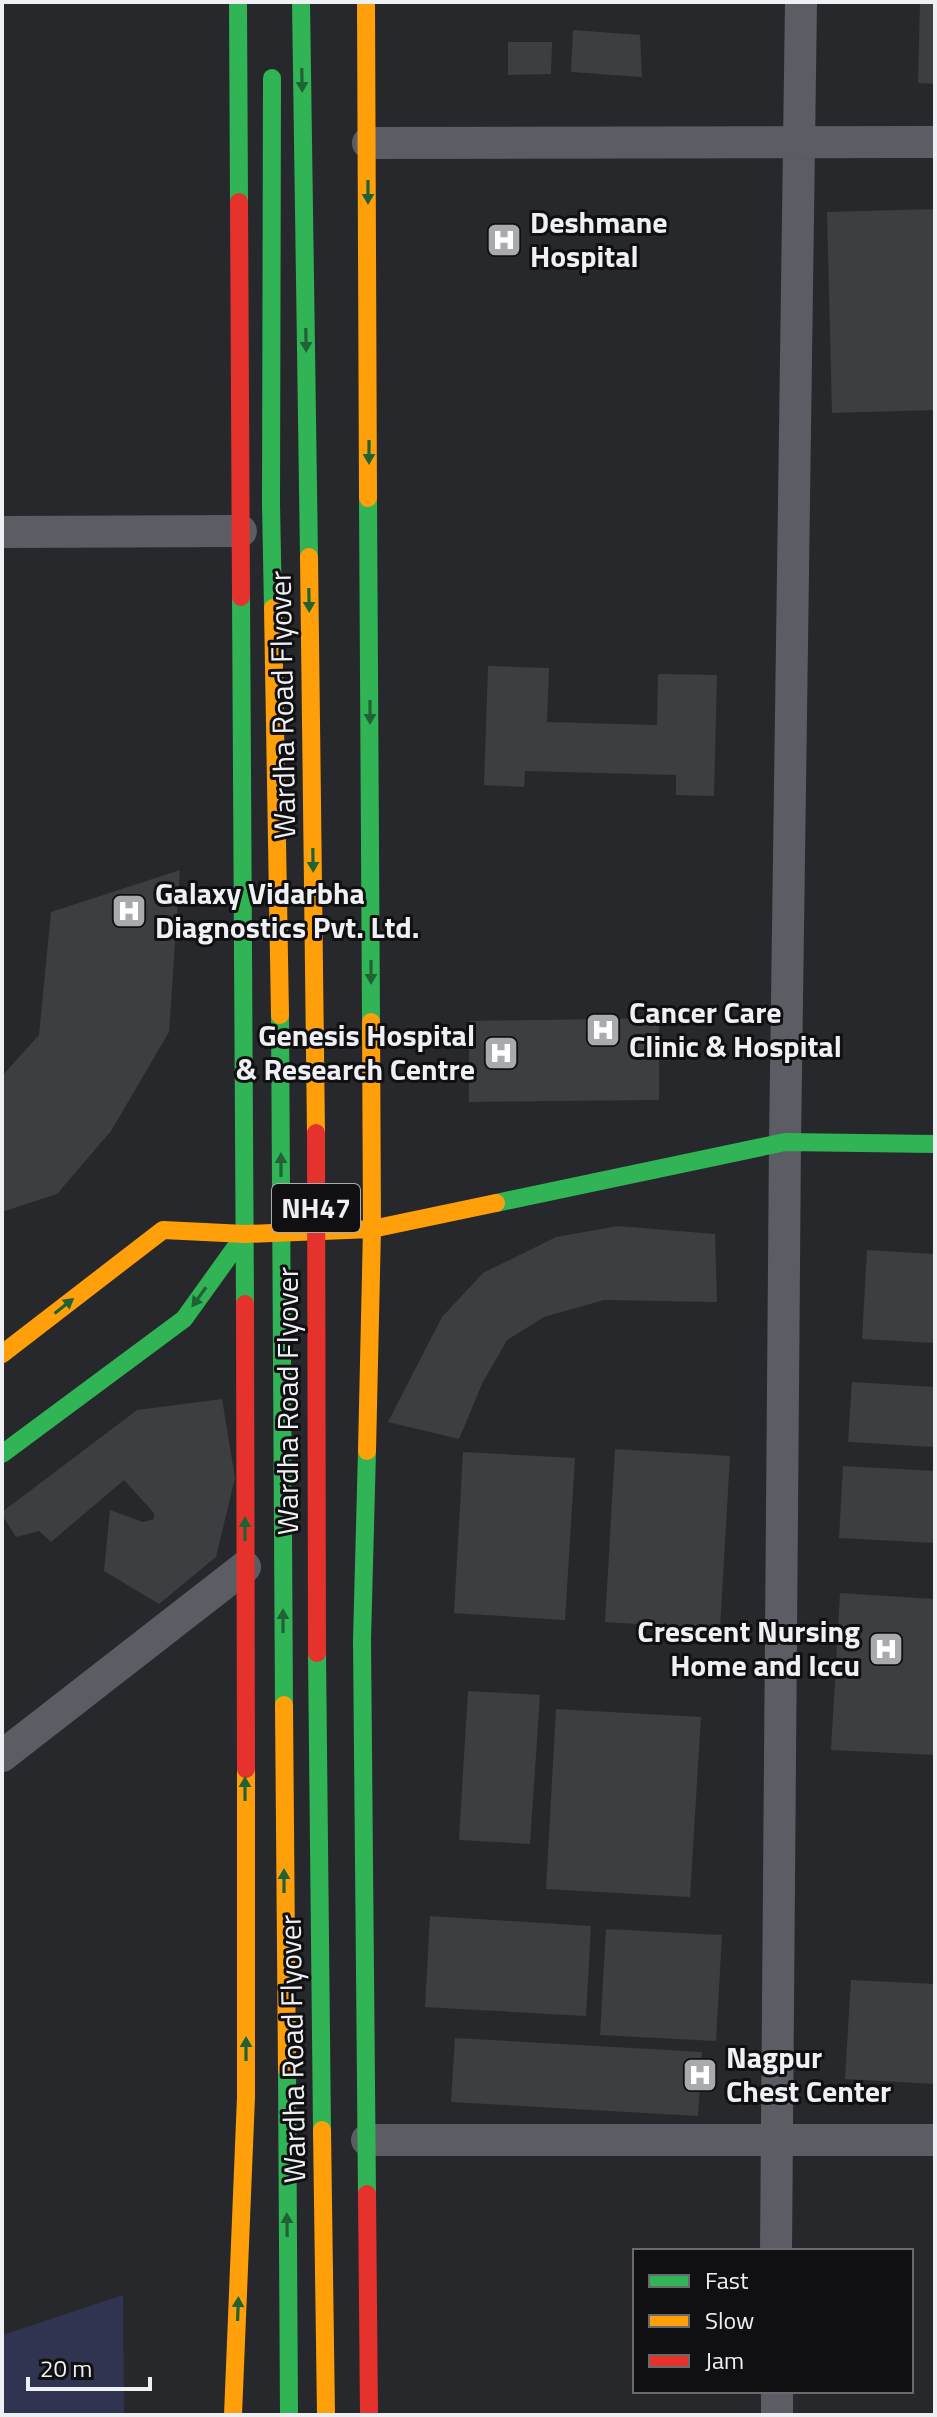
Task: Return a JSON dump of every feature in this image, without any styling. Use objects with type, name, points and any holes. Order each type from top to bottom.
[{"type":"main road","points":[[233,2415],[246,2097],[238,2]]},
{"type":"main road","name":"Wardha Road Flyover","points":[[301,2],[316,1080],[317,1734],[326,2415]]},
{"type":"main road","points":[[366,2],[372,1229],[362,1640],[369,2415]]},
{"type":"main road","name":"Wardha Road Flyover","points":[[272,65],[271,504],[280,901],[289,2415]]},
{"type":"main road","points":[[2,1354],[163,1230],[245,1234],[372,1229],[785,1142],[935,1144]]},
{"type":"main road","points":[[2,1454],[184,1319],[245,1234]]},
{"type":"street","points":[[776,2249],[785,1142],[801,2]]},
{"type":"street","points":[[368,143],[935,142]]},
{"type":"street","points":[[2,532],[241,531]]},
{"type":"street","points":[[2,1756],[245,1567]]},
{"type":"street","points":[[367,2140],[935,2140]]},
{"type":"street","points":[[777,2393],[777,2415]]},
{"type":"shaded area","points":[[123,2295],[124,2415],[2,2415],[2,2335]]},
{"type":"building","points":[[920,2],[935,2],[935,84],[918,83]]},
{"type":"building","points":[[573,30],[640,35],[642,77],[571,72]]},
{"type":"building","points":[[508,42],[552,42],[551,74],[508,75]]},
{"type":"building","points":[[935,209],[935,410],[832,413],[827,212]]},
{"type":"building","points":[[488,666],[549,668],[547,722],[657,725],[658,674],[717,675],[714,796],[676,795],[676,775],[525,771],[524,787],[484,785]]},
{"type":"building","points":[[180,870],[169,1032],[111,1131],[57,1194],[2,1212],[2,1076],[39,1035],[51,912]]},
{"type":"building","points":[[659,1018],[659,1100],[469,1102],[469,1021]]},
{"type":"building","points":[[618,1226],[715,1234],[717,1302],[604,1300],[544,1317],[507,1340],[482,1384],[459,1439],[388,1422],[442,1317],[483,1273],[556,1237]]},
{"type":"building","points":[[867,1250],[935,1254],[935,1343],[862,1339]]},
{"type":"building","points":[[852,1382],[935,1387],[935,1447],[848,1442]]},
{"type":"building","points":[[222,1399],[235,1478],[216,1557],[159,1604],[104,1571],[110,1510],[143,1522],[154,1519],[154,1513],[124,1480],[51,1542],[39,1531],[16,1537],[2,1515],[137,1410]]},
{"type":"building","points":[[615,1449],[730,1456],[720,1629],[605,1622]]},
{"type":"building","points":[[463,1452],[575,1458],[565,1620],[454,1613]]},
{"type":"building","points":[[843,1466],[935,1471],[935,1543],[839,1538]]},
{"type":"building","points":[[840,1593],[935,1599],[935,1755],[831,1750]]},
{"type":"building","points":[[468,1691],[540,1695],[530,1844],[459,1840]]},
{"type":"building","points":[[556,1709],[701,1717],[690,1897],[546,1889]]},
{"type":"building","points":[[430,1916],[591,1926],[586,2016],[425,2007]]},
{"type":"building","points":[[606,1929],[722,1935],[716,2041],[600,2035]]},
{"type":"building","points":[[851,1980],[935,1984],[935,2084],[845,2079]]},
{"type":"building","points":[[455,2038],[702,2052],[698,2116],[451,2102]]},
{"type":"traffic: fast","points":[[238,2],[239,202]]},
{"type":"traffic: fast","points":[[301,2],[309,557]]},
{"type":"traffic: fast","points":[[272,78],[273,608]]},
{"type":"traffic: fast","points":[[368,498],[371,1022]]},
{"type":"traffic: fast","points":[[241,597],[245,1304]]},
{"type":"traffic: fast","points":[[280,1015],[284,1705]]},
{"type":"traffic: fast","points":[[496,1203],[785,1142],[935,1144]]},
{"type":"traffic: fast","points":[[2,1454],[184,1319],[245,1234]]},
{"type":"traffic: fast","points":[[367,1451],[362,1640],[367,2194]]},
{"type":"traffic: fast","points":[[317,1653],[322,2130]]},
{"type":"traffic: fast","points":[[287,2070],[289,2415]]},
{"type":"traffic: slow","points":[[366,2],[368,498]]},
{"type":"traffic: slow","points":[[309,557],[316,1133]]},
{"type":"traffic: slow","points":[[273,608],[280,1015]]},
{"type":"traffic: slow","points":[[367,1451],[372,1229],[371,1022]]},
{"type":"traffic: slow","points":[[2,1354],[163,1230],[245,1234],[372,1229],[496,1203]]},
{"type":"traffic: slow","points":[[284,1705],[287,2070]]},
{"type":"traffic: slow","points":[[233,2415],[246,2097],[246,1769]]},
{"type":"traffic: slow","points":[[322,2130],[326,2415]]},
{"type":"traffic: jam","points":[[239,202],[241,597]]},
{"type":"traffic: jam","points":[[316,1133],[317,1653]]},
{"type":"traffic: jam","points":[[245,1304],[246,1769]]},
{"type":"traffic: jam","points":[[367,2194],[369,2415]]},
{"type":"place","name":"Deshmane Hospital","points":[[504,240]]},
{"type":"place","name":"Galaxy Vidarbha Diagnostics Pvt. Ltd.","points":[[129,911]]},
{"type":"place","name":"Cancer Care Clinic & Hospital","points":[[603,1030]]},
{"type":"place","name":"Genesis Hospital & Research Centre","points":[[501,1053]]},
{"type":"place","name":"Crescent Nursing Home and Iccu","points":[[886,1649]]},
{"type":"place","name":"Nagpur Chest Center","points":[[700,2075]]}]
